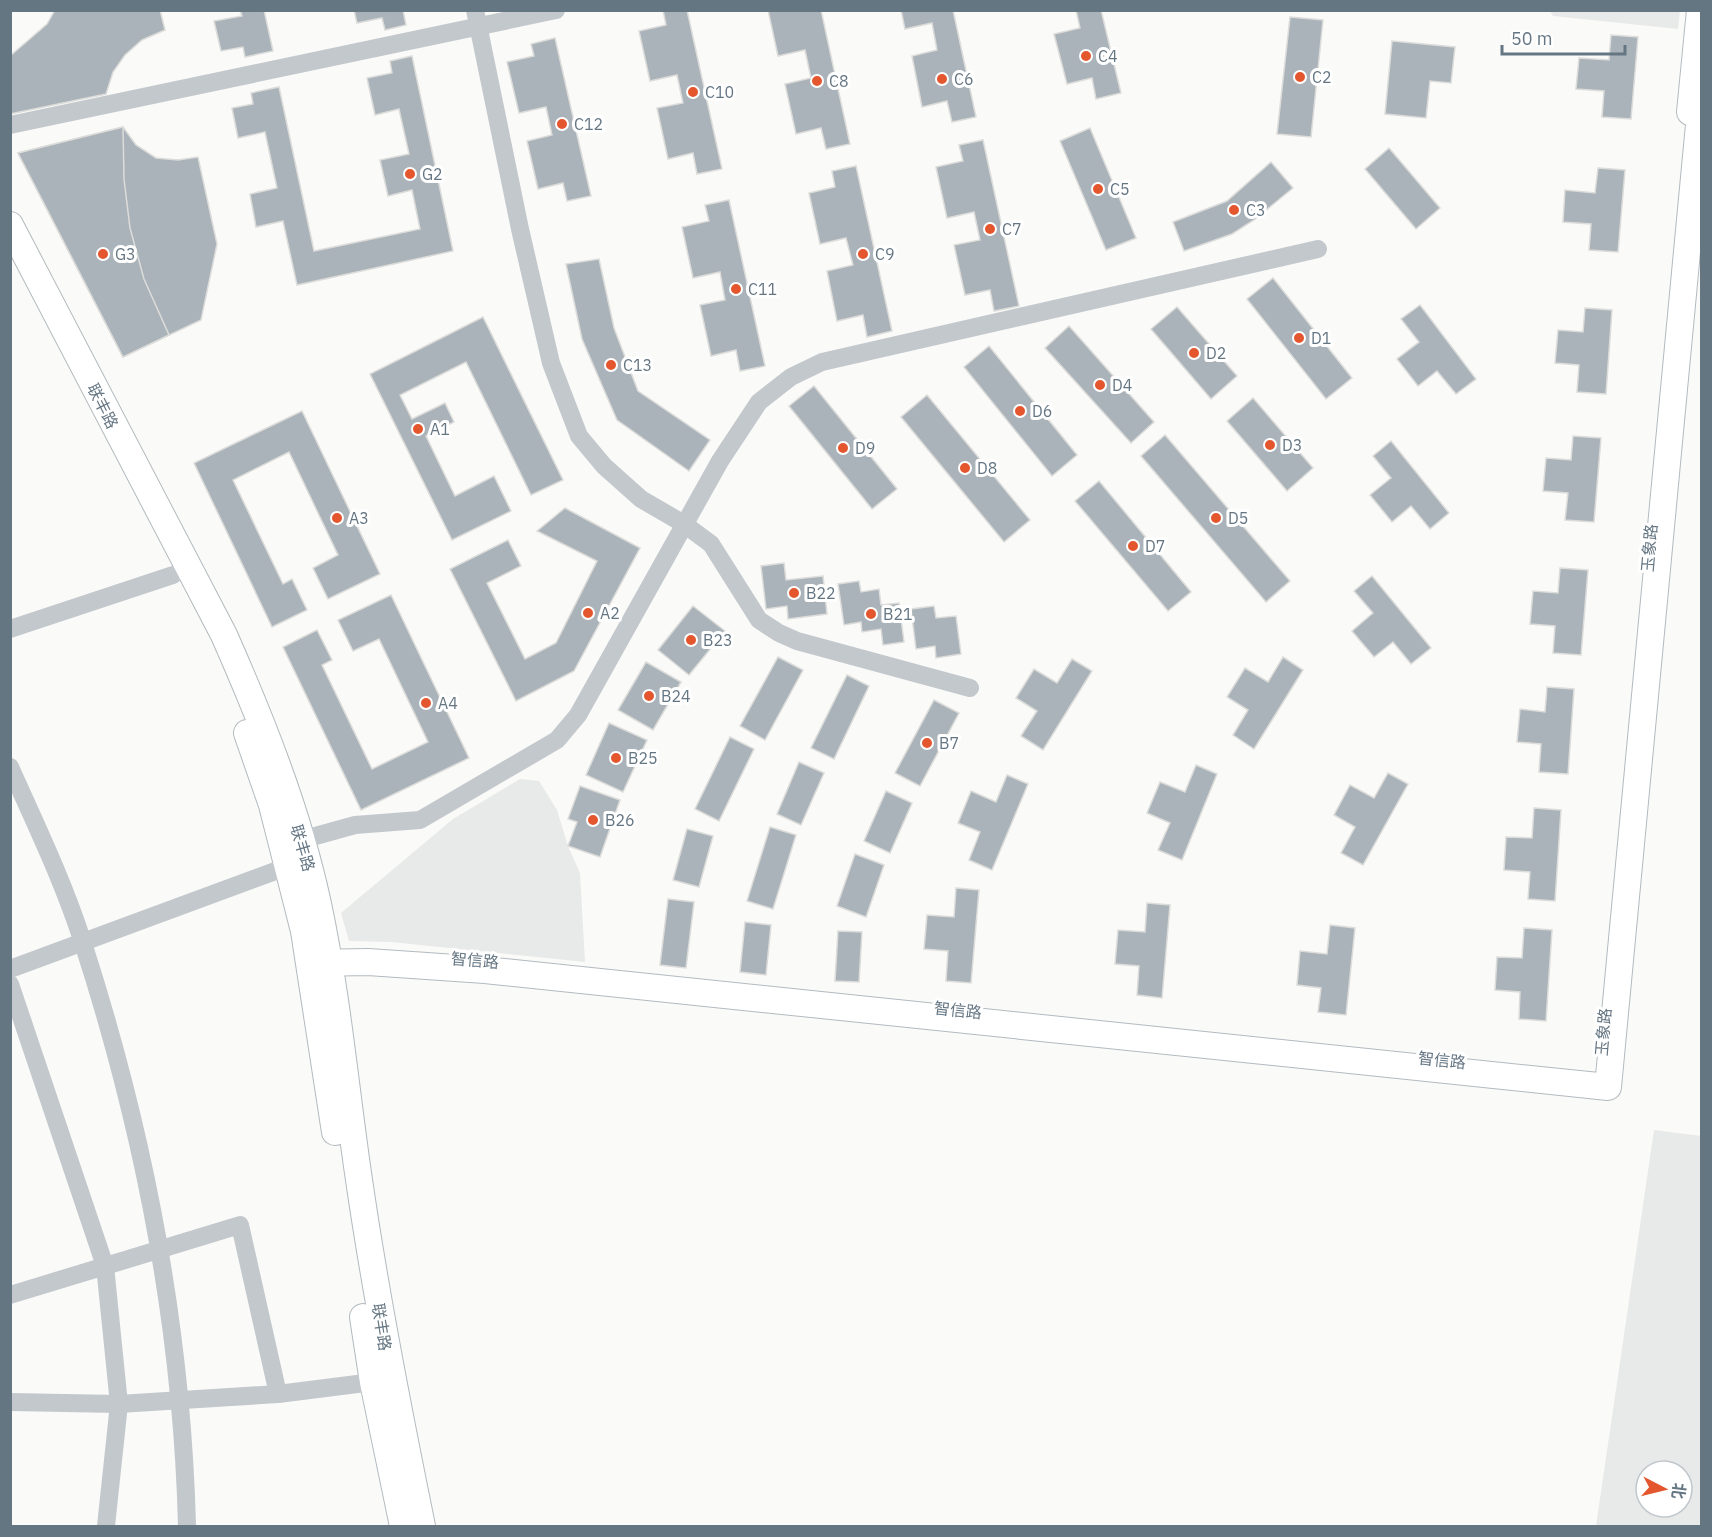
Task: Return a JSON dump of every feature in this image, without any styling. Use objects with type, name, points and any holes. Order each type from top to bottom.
[{"type":"street","points":[[10,125],[477,18],[556,10]]},
{"type":"street","name":"玉象路","points":[[1603,1082],[1700,10]]},
{"type":"street","points":[[477,18],[520,229],[551,363],[579,436],[604,466],[641,499],[684,524],[711,544],[759,620],[779,633],[797,641],[970,688]]},
{"type":"street","name":"玉象路","points":[[1603,1082],[1701,93]]},
{"type":"street","name":"联丰路","points":[[10,225],[224,635],[276,763],[301,840],[318,903],[318,958],[373,1382],[403,1527]]},
{"type":"street","points":[[301,840],[355,825],[420,820],[557,741],[578,715],[684,524],[759,402],[791,377],[822,362],[1318,249]]},
{"type":"street","name":"联丰路","points":[[10,260],[216,658],[247,732],[272,805],[318,958],[387,1358],[422,1527]]},
{"type":"street","points":[[10,629],[173,575]]},
{"type":"street","points":[[10,767],[82,942],[131,1111],[160,1250],[179,1400],[187,1527]]},
{"type":"street","points":[[10,969],[289,866]]},
{"type":"street","name":"智信路","points":[[318,958],[484,970],[1603,1082]]},
{"type":"street","points":[[10,984],[105,1266],[119,1404],[106,1527]]},
{"type":"street","points":[[10,1295],[240,1225],[278,1394]]},
{"type":"street","points":[[10,1402],[119,1404],[278,1394],[373,1382]]},
{"type":"shaded area","points":[[1550,11],[1680,11],[1678,29],[1553,16]]},
{"type":"shaded area","points":[[520,779],[539,781],[557,810],[568,846],[580,873],[585,962],[391,942],[349,941],[341,913],[453,819]]},
{"type":"shaded area","points":[[1654,1130],[1701,1136],[1701,1526],[1596,1526]]},
{"type":"building","points":[[55,10],[160,10],[165,30],[142,40],[125,55],[113,72],[106,94],[10,114],[10,56],[47,24]]},
{"type":"building","points":[[240,10],[264,10],[273,51],[245,57],[243,47],[221,51],[214,21],[242,16]]},
{"type":"building","points":[[354,10],[403,10],[406,25],[385,30],[382,18],[357,23]]},
{"type":"building","name":"C10","points":[[663,10],[687,10],[722,169],[697,174],[693,153],[668,159],[657,108],[683,103],[677,75],[650,81],[639,31],[666,25]]},
{"type":"building","name":"C8","points":[[768,10],[821,10],[850,144],[826,149],[821,128],[796,134],[785,84],[811,78],[805,50],[778,56]]},
{"type":"building","name":"C6","points":[[901,10],[953,10],[976,117],[952,122],[947,101],[922,107],[912,56],[937,50],[932,23],[905,29]]},
{"type":"building","name":"C4","points":[[1076,10],[1101,10],[1121,93],[1096,99],[1092,78],[1067,84],[1054,34],[1080,28]]},
{"type":"building","name":"C2","points":[[1290,17],[1323,20],[1311,137],[1277,134]]},
{"type":"building","points":[[1611,35],[1638,37],[1631,119],[1602,117],[1604,91],[1576,89],[1579,58],[1609,60]]},
{"type":"building","name":"C12","points":[[555,38],[591,196],[567,201],[563,183],[538,189],[527,141],[552,135],[546,107],[519,113],[507,62],[534,56],[531,44]]},
{"type":"building","points":[[1392,41],[1455,47],[1451,83],[1430,81],[1426,118],[1385,114]]},
{"type":"building","name":"G2","points":[[412,56],[453,251],[297,285],[283,221],[256,227],[250,194],[277,188],[265,132],[238,138],[232,108],[253,104],[251,93],[279,87],[314,251],[420,229],[412,190],[388,196],[380,160],[409,154],[399,109],[375,115],[367,78],[392,73],[390,61]]},
{"type":"building","points":[[123,127],[136,145],[156,158],[178,160],[198,157],[217,244],[201,320],[123,357],[18,153]]},
{"type":"building","name":"G3","points":[[123,127],[124,179],[130,228],[144,279],[169,335],[123,357],[18,153]]},
{"type":"building","name":"C5","points":[[1090,128],[1136,238],[1106,250],[1060,141]]},
{"type":"building","name":"C7","points":[[983,140],[1019,306],[994,311],[990,290],[965,295],[954,245],[980,240],[974,212],[947,218],[936,167],[963,161],[959,145]]},
{"type":"building","points":[[1389,148],[1440,208],[1416,229],[1365,169]]},
{"type":"building","name":"C3","points":[[1271,162],[1293,188],[1254,220],[1232,234],[1184,251],[1173,222],[1227,201]]},
{"type":"building","name":"C9","points":[[856,166],[892,331],[867,337],[863,315],[837,321],[827,271],[853,265],[846,238],[820,244],[809,193],[835,187],[832,171]]},
{"type":"building","points":[[1598,168],[1625,170],[1618,252],[1589,250],[1591,224],[1563,222],[1565,190],[1595,193]]},
{"type":"building","name":"C11","points":[[729,200],[765,366],[740,371],[736,350],[711,356],[700,305],[725,300],[720,272],[693,278],[682,227],[709,221],[705,205]]},
{"type":"building","name":"C13","points":[[599,259],[614,328],[638,391],[710,440],[689,471],[617,420],[582,339],[566,264]]},
{"type":"building","name":"D1","points":[[1273,278],[1352,378],[1326,399],[1247,299]]},
{"type":"building","points":[[1420,305],[1476,379],[1456,394],[1437,371],[1418,386],[1397,359],[1419,342],[1401,319]]},
{"type":"building","name":"D2","points":[[1177,307],[1237,376],[1211,399],[1151,329]]},
{"type":"building","points":[[1585,308],[1612,310],[1606,394],[1577,392],[1579,365],[1555,363],[1558,330],[1583,332]]},
{"type":"building","name":"A1","points":[[483,317],[563,480],[531,495],[466,362],[400,395],[412,419],[445,403],[454,422],[426,436],[455,496],[494,476],[511,511],[452,540],[370,374]]},
{"type":"building","name":"D4","points":[[1069,326],[1154,422],[1131,443],[1045,348]]},
{"type":"building","name":"D6","points":[[989,346],[1077,455],[1052,476],[964,367]]},
{"type":"building","name":"D9","points":[[814,386],[897,489],[872,509],[789,406]]},
{"type":"building","name":"D8","points":[[927,395],[1030,520],[1004,542],[901,417]]},
{"type":"building","name":"D3","points":[[1253,398],[1313,468],[1287,491],[1227,421]]},
{"type":"building","name":"A3","points":[[302,411],[380,574],[328,599],[313,568],[338,555],[289,452],[233,480],[283,584],[292,579],[307,610],[272,627],[194,463]]},
{"type":"building","name":"D5","points":[[1165,435],[1290,581],[1266,602],[1141,456]]},
{"type":"building","points":[[1573,436],[1601,438],[1594,522],[1565,520],[1568,493],[1543,491],[1546,458],[1571,460]]},
{"type":"building","points":[[1391,441],[1449,513],[1430,529],[1411,506],[1392,522],[1370,495],[1391,478],[1373,456]]},
{"type":"building","name":"D7","points":[[1099,481],[1191,592],[1168,611],[1075,501]]},
{"type":"building","name":"A2","points":[[565,508],[640,548],[574,671],[516,701],[450,569],[508,540],[521,566],[487,583],[525,659],[556,643],[597,561],[537,531]]},
{"type":"building","name":"B22","points":[[784,563],[786,580],[823,576],[827,614],[788,619],[787,606],[766,609],[761,566]]},
{"type":"building","points":[[1560,568],[1588,570],[1581,655],[1553,653],[1555,626],[1530,624],[1533,591],[1558,593]]},
{"type":"building","points":[[1372,576],[1431,648],[1411,664],[1393,642],[1374,657],[1352,631],[1373,613],[1354,591]]},
{"type":"building","name":"B21","points":[[859,581],[861,592],[879,589],[881,605],[899,603],[904,642],[883,645],[881,629],[862,632],[861,622],[844,625],[838,584]]},
{"type":"building","name":"A4","points":[[391,595],[469,758],[361,810],[283,647],[317,630],[332,660],[322,665],[372,769],[428,742],[379,639],[353,651],[338,620]]},
{"type":"building","name":"B23","points":[[693,606],[725,631],[689,675],[658,650]]},
{"type":"building","points":[[934,606],[936,618],[956,616],[961,654],[936,658],[935,646],[916,649],[911,609]]},
{"type":"building","points":[[778,657],[803,670],[765,740],[740,726]]},
{"type":"building","points":[[1283,657],[1303,670],[1254,749],[1233,735],[1248,710],[1227,697],[1245,668],[1268,682]]},
{"type":"building","points":[[1072,659],[1092,671],[1043,750],[1021,736],[1037,711],[1016,698],[1034,669],[1057,683]]},
{"type":"building","name":"B24","points":[[646,662],[681,682],[653,730],[618,710]]},
{"type":"building","points":[[847,675],[869,686],[834,759],[811,748]]},
{"type":"building","points":[[1547,687],[1574,689],[1568,774],[1539,772],[1541,744],[1517,742],[1520,709],[1545,712]]},
{"type":"building","name":"B7","points":[[934,700],[959,713],[920,786],[895,773]]},
{"type":"building","name":"B25","points":[[609,723],[647,740],[623,792],[586,775]]},
{"type":"building","points":[[730,737],[754,749],[719,821],[695,809]]},
{"type":"building","points":[[799,762],[824,773],[801,825],[777,814]]},
{"type":"building","points":[[1196,765],[1217,774],[1182,860],[1158,850],[1170,823],[1147,813],[1160,782],[1185,792]]},
{"type":"building","points":[[1388,773],[1408,784],[1363,865],[1341,853],[1355,827],[1334,815],[1350,785],[1374,798]]},
{"type":"building","points":[[1007,775],[1028,784],[992,870],[969,860],[980,832],[958,823],[971,791],[996,802]]},
{"type":"building","name":"B26","points":[[580,786],[620,800],[600,857],[568,846],[577,822],[568,819]]},
{"type":"building","points":[[886,791],[912,803],[890,853],[864,841]]},
{"type":"building","points":[[1534,808],[1561,810],[1555,901],[1528,899],[1530,872],[1504,870],[1506,837],[1532,838]]},
{"type":"building","points":[[770,827],[796,835],[773,909],[747,901]]},
{"type":"building","points":[[687,829],[713,836],[699,887],[673,880]]},
{"type":"building","points":[[855,854],[884,865],[866,917],[837,906]]},
{"type":"building","points":[[956,888],[979,890],[971,983],[946,981],[948,951],[924,949],[927,915],[954,917]]},
{"type":"building","points":[[668,899],[694,902],[686,968],[660,965]]},
{"type":"building","points":[[1147,903],[1170,905],[1162,998],[1137,995],[1139,966],[1115,964],[1118,930],[1145,932]]},
{"type":"building","points":[[745,922],[771,925],[766,975],[740,972]]},
{"type":"building","points":[[1330,925],[1355,928],[1346,1015],[1318,1012],[1321,988],[1297,985],[1300,951],[1327,954]]},
{"type":"building","points":[[1524,928],[1552,930],[1546,1021],[1519,1019],[1520,992],[1495,990],[1497,957],[1522,958]]},
{"type":"building","points":[[838,931],[862,932],[859,982],[835,981]]},
{"type":"place","name":"C4","points":[[1086,56]]},
{"type":"place","name":"C2","points":[[1300,77]]},
{"type":"place","name":"C6","points":[[942,79]]},
{"type":"place","name":"C8","points":[[817,81]]},
{"type":"place","name":"C10","points":[[693,92]]},
{"type":"place","name":"C12","points":[[562,124]]},
{"type":"place","name":"G2","points":[[410,174]]},
{"type":"place","name":"C5","points":[[1098,189]]},
{"type":"place","name":"C3","points":[[1234,210]]},
{"type":"place","name":"C7","points":[[990,229]]},
{"type":"place","name":"G3","points":[[103,254]]},
{"type":"place","name":"C9","points":[[863,254]]},
{"type":"place","name":"C11","points":[[736,289]]},
{"type":"place","name":"D1","points":[[1299,338]]},
{"type":"place","name":"D2","points":[[1194,353]]},
{"type":"place","name":"C13","points":[[611,365]]},
{"type":"place","name":"D4","points":[[1100,385]]},
{"type":"place","name":"D6","points":[[1020,411]]},
{"type":"place","name":"A1","points":[[418,429]]},
{"type":"place","name":"D3","points":[[1270,445]]},
{"type":"place","name":"D9","points":[[843,448]]},
{"type":"place","name":"D8","points":[[965,468]]},
{"type":"place","name":"A3","points":[[337,518]]},
{"type":"place","name":"D5","points":[[1216,518]]},
{"type":"place","name":"D7","points":[[1133,546]]},
{"type":"place","name":"B22","points":[[794,593]]},
{"type":"place","name":"A2","points":[[588,613]]},
{"type":"place","name":"B21","points":[[871,614]]},
{"type":"place","name":"B23","points":[[691,640]]},
{"type":"place","name":"B24","points":[[649,696]]},
{"type":"place","name":"A4","points":[[426,703]]},
{"type":"place","name":"B7","points":[[927,743]]},
{"type":"place","name":"B25","points":[[616,758]]},
{"type":"place","name":"B26","points":[[593,820]]}]
